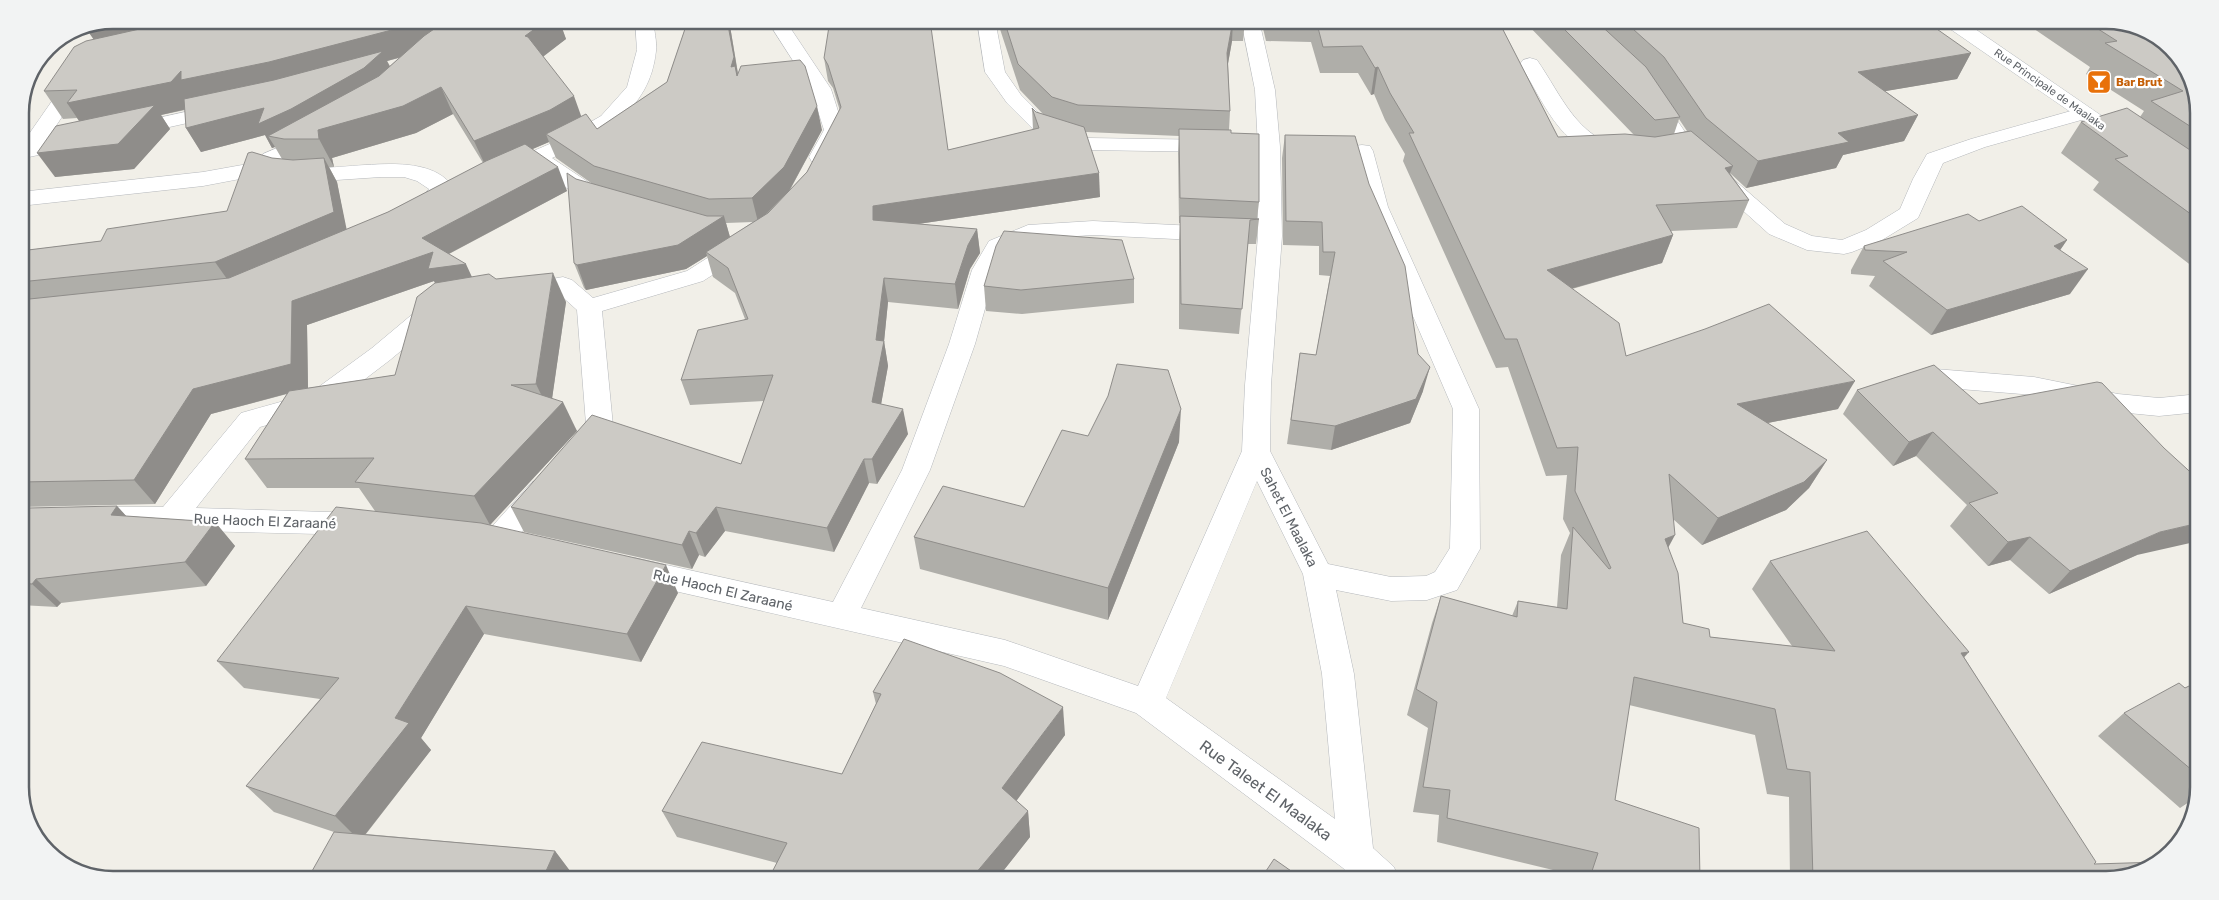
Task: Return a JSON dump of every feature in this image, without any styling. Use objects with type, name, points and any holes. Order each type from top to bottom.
[{"type":"street","points":[[487,179],[568,144],[608,120],[637,88],[647,50],[645,29]]},
{"type":"street","points":[[782,29],[822,89],[834,130],[808,179]]},
{"type":"street","points":[[988,29],[995,72],[1014,99],[1044,130],[1087,144],[1250,147]]},
{"type":"street","points":[[1252,29],[1264,90],[1250,147],[1258,386],[1256,451]]},
{"type":"street","name":"Rue Principale de Maalaka","points":[[1963,29],[2142,152]]},
{"type":"street","points":[[1530,64],[1567,124],[1599,149],[1632,156]]},
{"type":"street","points":[[29,146],[84,68],[90,65]]},
{"type":"street","points":[[1646,88],[1677,150],[1777,229],[1807,243],[1844,247],[1874,235],[1910,214],[1924,179],[1935,159],[1978,143],[2085,113]]},
{"type":"street","points":[[29,151],[239,106]]},
{"type":"street","points":[[267,167],[271,159],[328,130]]},
{"type":"street","points":[[1318,574],[1391,589],[1427,588],[1446,581],[1465,549],[1466,409],[1377,207],[1362,151]]},
{"type":"street","points":[[536,157],[594,197],[622,205]]},
{"type":"street","points":[[29,198],[204,179],[267,167],[277,172],[306,174],[404,170],[451,185],[430,203],[396,223]]},
{"type":"street","points":[[841,616],[916,470],[962,344],[984,270],[997,246],[1028,232],[1093,228],[1254,236]]},
{"type":"street","points":[[589,307],[696,276],[756,233],[725,232]]},
{"type":"street","points":[[498,295],[563,285],[589,307],[600,426],[562,468],[484,537],[527,545]]},
{"type":"street","points":[[171,518],[251,420],[318,401],[381,354],[442,303],[461,300]]},
{"type":"street","points":[[1935,378],[2034,386],[2118,403],[2159,407],[2190,404]]},
{"type":"street","name":"Sahet El Maalaka","points":[[1256,451],[1318,574],[1338,674],[1356,856]]},
{"type":"street","name":"Sahet El Maalaka","points":[[1147,703],[1256,451]]},
{"type":"street","name":"Rue Haoch El Zaraané","points":[[92,519],[171,518],[385,526]]},
{"type":"street","name":"Rue Haoch El Zaraané","points":[[612,564],[1004,654],[1147,703]]},
{"type":"street","name":"Rue Taleet El Maalaka","points":[[1147,703],[1356,856],[1372,871]]},
{"type":"building","points":[[140,29],[396,29],[269,62],[181,80],[181,71],[171,82],[67,103],[77,90],[44,91],[74,47],[86,41]]},
{"type":"building","points":[[434,29],[535,29],[525,36],[528,37],[574,96],[550,110],[474,141],[441,87],[403,106],[318,130],[319,139],[284,139],[268,136],[379,76]]},
{"type":"building","points":[[685,29],[729,29],[734,57],[731,67],[735,66],[737,76],[741,66],[800,60],[805,66],[817,106],[784,167],[752,198],[709,199],[594,166],[546,134],[586,114],[597,129],[667,82]]},
{"type":"building","points":[[829,29],[931,29],[948,150],[1039,128],[1032,108],[1036,112],[1084,127],[1099,173],[873,206],[873,220],[977,229],[968,245],[955,284],[884,278],[876,340],[884,341],[872,402],[903,409],[872,459],[864,459],[827,528],[716,507],[696,533],[689,531],[682,545],[511,507],[592,415],[741,464],[773,375],[681,380],[698,330],[748,319],[728,268],[706,252],[768,213],[807,172],[841,107],[824,58]]},
{"type":"building","points":[[1007,29],[1231,29],[1227,53],[1230,111],[1078,105],[1052,97],[1018,64]]},
{"type":"building","points":[[1318,29],[1503,29],[1558,137],[1625,134],[1655,137],[1691,131],[1733,166],[1725,168],[1749,200],[1656,205],[1673,235],[1547,270],[1619,323],[1626,356],[1705,329],[1769,304],[1855,381],[1737,404],[1827,460],[1804,482],[1718,518],[1669,474],[1675,535],[1665,539],[1678,573],[1683,623],[1709,629],[1710,637],[1835,651],[1770,561],[1867,531],[1969,652],[1961,653],[2096,862],[2094,864],[2143,863],[2117,871],[1813,871],[1810,772],[1787,769],[1775,709],[1634,677],[1615,800],[1699,828],[1700,871],[1592,871],[1598,853],[1447,818],[1450,790],[1423,787],[1437,702],[1416,689],[1441,596],[1517,617],[1518,601],[1567,609],[1573,527],[1609,569],[1611,568],[1575,491],[1578,447],[1557,448],[1517,339],[1505,339],[1409,133],[1414,133],[1390,93],[1378,67],[1375,68],[1362,46],[1323,47]]},
{"type":"building","points":[[1564,29],[1605,29],[1646,67],[1680,117],[1655,120]]},
{"type":"building","points":[[1633,29],[1937,29],[1971,53],[1858,72],[1918,115],[1838,133],[1849,142],[1758,161],[1706,118],[1664,57]]},
{"type":"building","points":[[2098,29],[2122,30],[2138,35],[2166,53],[2184,81],[2190,107],[2190,126],[2151,101],[2183,91],[2105,43],[2117,41]]},
{"type":"building","points":[[383,51],[364,68],[291,109],[258,124],[264,108],[186,128],[184,99],[274,80]]},
{"type":"building","points":[[155,105],[118,144],[37,153],[56,126]]},
{"type":"building","points":[[2127,108],[2190,150],[2190,213],[2115,159],[2128,156],[2081,122]]},
{"type":"building","points":[[1179,129],[1231,130],[1231,133],[1259,134],[1259,202],[1180,198]]},
{"type":"building","points":[[1285,135],[1355,136],[1369,184],[1405,266],[1418,354],[1430,367],[1416,399],[1335,426],[1291,420],[1300,353],[1316,355],[1335,252],[1323,252],[1322,222],[1286,221]]},
{"type":"building","points":[[525,144],[558,167],[422,238],[466,264],[428,269],[433,252],[292,301],[291,364],[193,389],[134,480],[29,482],[29,299],[229,278],[388,212],[486,161]]},
{"type":"building","points":[[252,152],[272,158],[293,160],[324,158],[334,212],[215,262],[29,281],[29,250],[101,241],[107,229],[227,211],[248,153]]},
{"type":"building","points":[[567,173],[576,179],[707,216],[724,216],[678,245],[577,265],[574,263]]},
{"type":"building","points":[[2022,206],[2067,240],[2054,246],[2088,269],[1947,310],[1883,261],[1907,252],[1865,250],[1864,246],[1968,214],[1979,221]]},
{"type":"building","points":[[1180,216],[1259,219],[1250,220],[1242,309],[1181,304]]},
{"type":"building","points":[[1004,231],[1122,240],[1134,279],[1021,290],[984,286],[996,246]]},
{"type":"building","points":[[553,273],[536,384],[511,385],[563,402],[474,496],[355,482],[374,458],[245,459],[289,391],[395,375],[417,297],[435,283],[489,274],[496,279]]},
{"type":"building","points":[[1117,364],[1168,370],[1181,409],[1108,588],[914,537],[943,486],[1024,507],[1062,430],[1088,436],[1108,396]]},
{"type":"building","points":[[1934,365],[1979,404],[2097,382],[2102,383],[2164,448],[2190,472],[2190,525],[2160,532],[2070,571],[2030,537],[2008,542],[1969,503],[1998,493],[1933,432],[1909,442],[1857,390]]},
{"type":"building","points":[[117,506],[111,515],[215,522],[185,562],[36,579],[32,584],[29,584],[29,508]]},
{"type":"building","points":[[336,507],[481,523],[666,565],[627,634],[466,606],[395,718],[409,723],[335,816],[246,786],[339,678],[217,661]]},
{"type":"building","points":[[904,639],[1000,673],[1063,707],[1002,788],[1028,811],[978,871],[773,871],[787,843],[662,811],[702,742],[842,774],[881,694],[873,692]]},
{"type":"building","points":[[2179,683],[2185,688],[2190,686],[2190,768],[2124,713]]},
{"type":"building","points":[[334,832],[555,851],[546,871],[312,871]]},
{"type":"building","points":[[1274,859],[1291,871],[1266,871]]},
{"type":"place","name":"Bar Brut","points":[[2099,82]]}]
